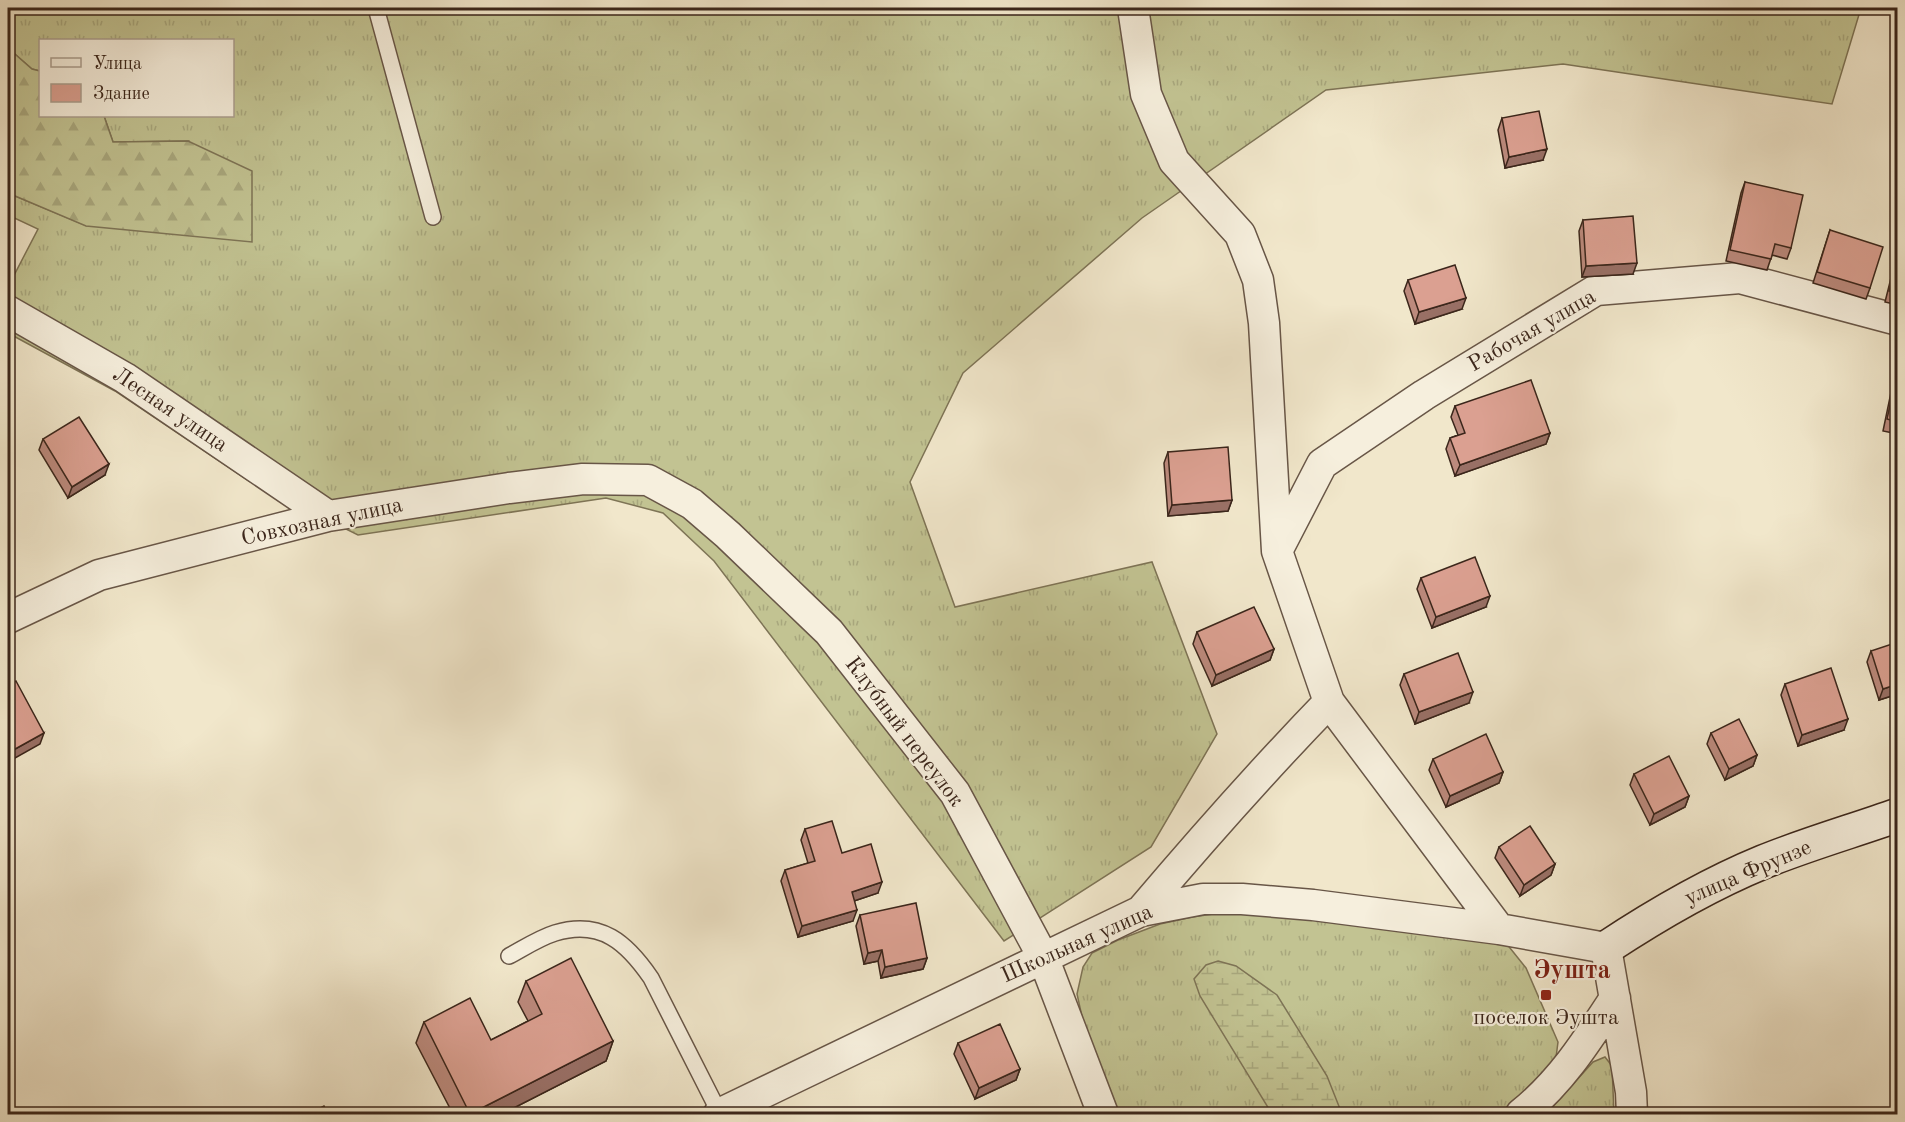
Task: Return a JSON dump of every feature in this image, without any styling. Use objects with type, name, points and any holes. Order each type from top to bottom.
[{"type":"street","points":[[1133,8],[1146,94],[1174,161],[1240,234],[1258,280],[1264,323],[1277,551],[1329,702],[1499,929]]},
{"type":"street","name":"Рабочая улица","points":[[1277,551],[1322,464],[1424,395],[1596,290],[1740,278],[1898,320]]},
{"type":"street","name":"Лесная улица","points":[[8,311],[125,378],[328,516]]},
{"type":"street","name":"Совхозная улица","points":[[8,618],[99,575],[328,516],[583,479],[648,480]]},
{"type":"street","name":"Клубный переулок","points":[[648,480],[692,504],[728,535],[829,632],[955,793],[1043,957],[1103,1114]]},
{"type":"street","points":[[1141,911],[1278,754],[1329,702]]},
{"type":"street","name":"улица Фрунзе","points":[[1606,948],[1693,895],[1763,862],[1898,815]]},
{"type":"street","name":"Школьная улица","points":[[719,1114],[1141,911],[1203,899],[1242,898],[1313,905],[1499,929],[1606,948]]},
{"type":"street","points":[[1606,948],[1631,1092],[1632,1114]]},
{"type":"street","points":[[1521,1114],[1556,1082],[1582,1050],[1615,998]]},
{"type":"lane","points":[[376,8],[433,217]]},
{"type":"lane","points":[[509,956],[554,933],[576,929],[594,930],[621,942],[639,960],[651,978],[719,1114]]},
{"type":"green space","points":[[8,8],[1861,8],[1832,104],[1563,64],[1326,90],[1142,218],[963,373],[910,482],[955,607],[1152,562],[1217,734],[1151,847],[1004,941],[714,561],[663,513],[606,498],[358,535],[249,481],[115,391],[8,333],[8,287],[38,229],[8,215],[8,193],[87,226],[188,141],[113,142],[104,117],[234,117],[234,39],[39,39],[39,71],[32,69],[8,48]]},
{"type":"green space","points":[[8,48],[32,69],[39,71],[39,117],[104,117],[113,142],[188,141],[252,171],[252,242],[86,226],[8,193]]},
{"type":"green space","points":[[1235,911],[1296,916],[1506,943],[1526,968],[1558,1042],[1555,1065],[1501,1114],[1118,1114],[1085,1030],[1077,994],[1083,967],[1092,953],[1160,924]]},
{"type":"green space","points":[[1218,961],[1236,966],[1277,995],[1327,1076],[1342,1114],[1272,1114],[1200,996],[1194,979],[1206,965]]},
{"type":"green space","points":[[1605,1057],[1612,1066],[1614,1114],[1546,1114],[1593,1062]]},
{"type":"building","points":[[1539,111],[1547,149],[1509,157],[1502,118]]},
{"type":"building","points":[[1745,182],[1803,195],[1791,248],[1775,244],[1771,259],[1730,250]]},
{"type":"building","points":[[1633,216],[1637,263],[1586,266],[1583,220]]},
{"type":"building","points":[[1830,230],[1883,247],[1870,288],[1817,272]]},
{"type":"building","points":[[1898,256],[1898,293],[1889,291]]},
{"type":"building","points":[[1455,265],[1466,298],[1419,312],[1408,280]]},
{"type":"building","points":[[1898,369],[1898,422],[1887,419]]},
{"type":"building","points":[[1531,380],[1550,433],[1460,465],[1450,438],[1465,433],[1455,406]]},
{"type":"building","points":[[79,417],[109,464],[72,487],[43,439]]},
{"type":"building","points":[[1228,447],[1232,500],[1172,505],[1168,452]]},
{"type":"building","points":[[1475,557],[1490,596],[1436,617],[1421,578]]},
{"type":"building","points":[[1254,607],[1274,649],[1216,675],[1197,632]]},
{"type":"building","points":[[1898,642],[1898,684],[1883,689],[1871,651]]},
{"type":"building","points":[[1458,653],[1473,692],[1419,712],[1404,674]]},
{"type":"building","points":[[1831,668],[1848,719],[1802,735],[1785,684]]},
{"type":"building","points":[[16,681],[44,733],[8,753],[8,685]]},
{"type":"building","points":[[1739,719],[1757,755],[1729,769],[1711,733]]},
{"type":"building","points":[[1486,734],[1503,772],[1450,796],[1433,759]]},
{"type":"building","points":[[1669,756],[1689,796],[1654,814],[1634,774]]},
{"type":"building","points":[[832,821],[842,853],[871,844],[882,882],[852,892],[857,910],[802,926],[785,870],[815,861],[805,829]]},
{"type":"building","points":[[1530,826],[1555,864],[1524,885],[1499,847]]},
{"type":"building","points":[[916,903],[927,958],[885,967],[882,950],[868,953],[860,915]]},
{"type":"building","points":[[571,958],[613,1041],[470,1114],[424,1022],[470,998],[491,1040],[542,1014],[526,981]]},
{"type":"building","points":[[1000,1024],[1020,1069],[979,1088],[958,1043]]},
{"type":"building","points":[[324,1106],[328,1114],[309,1114]]},
{"type":"place","name":"поселок Эушта","points":[[1546,995]]},
{"type":"district","name":"Эушта","points":[[1572,971]]}]
